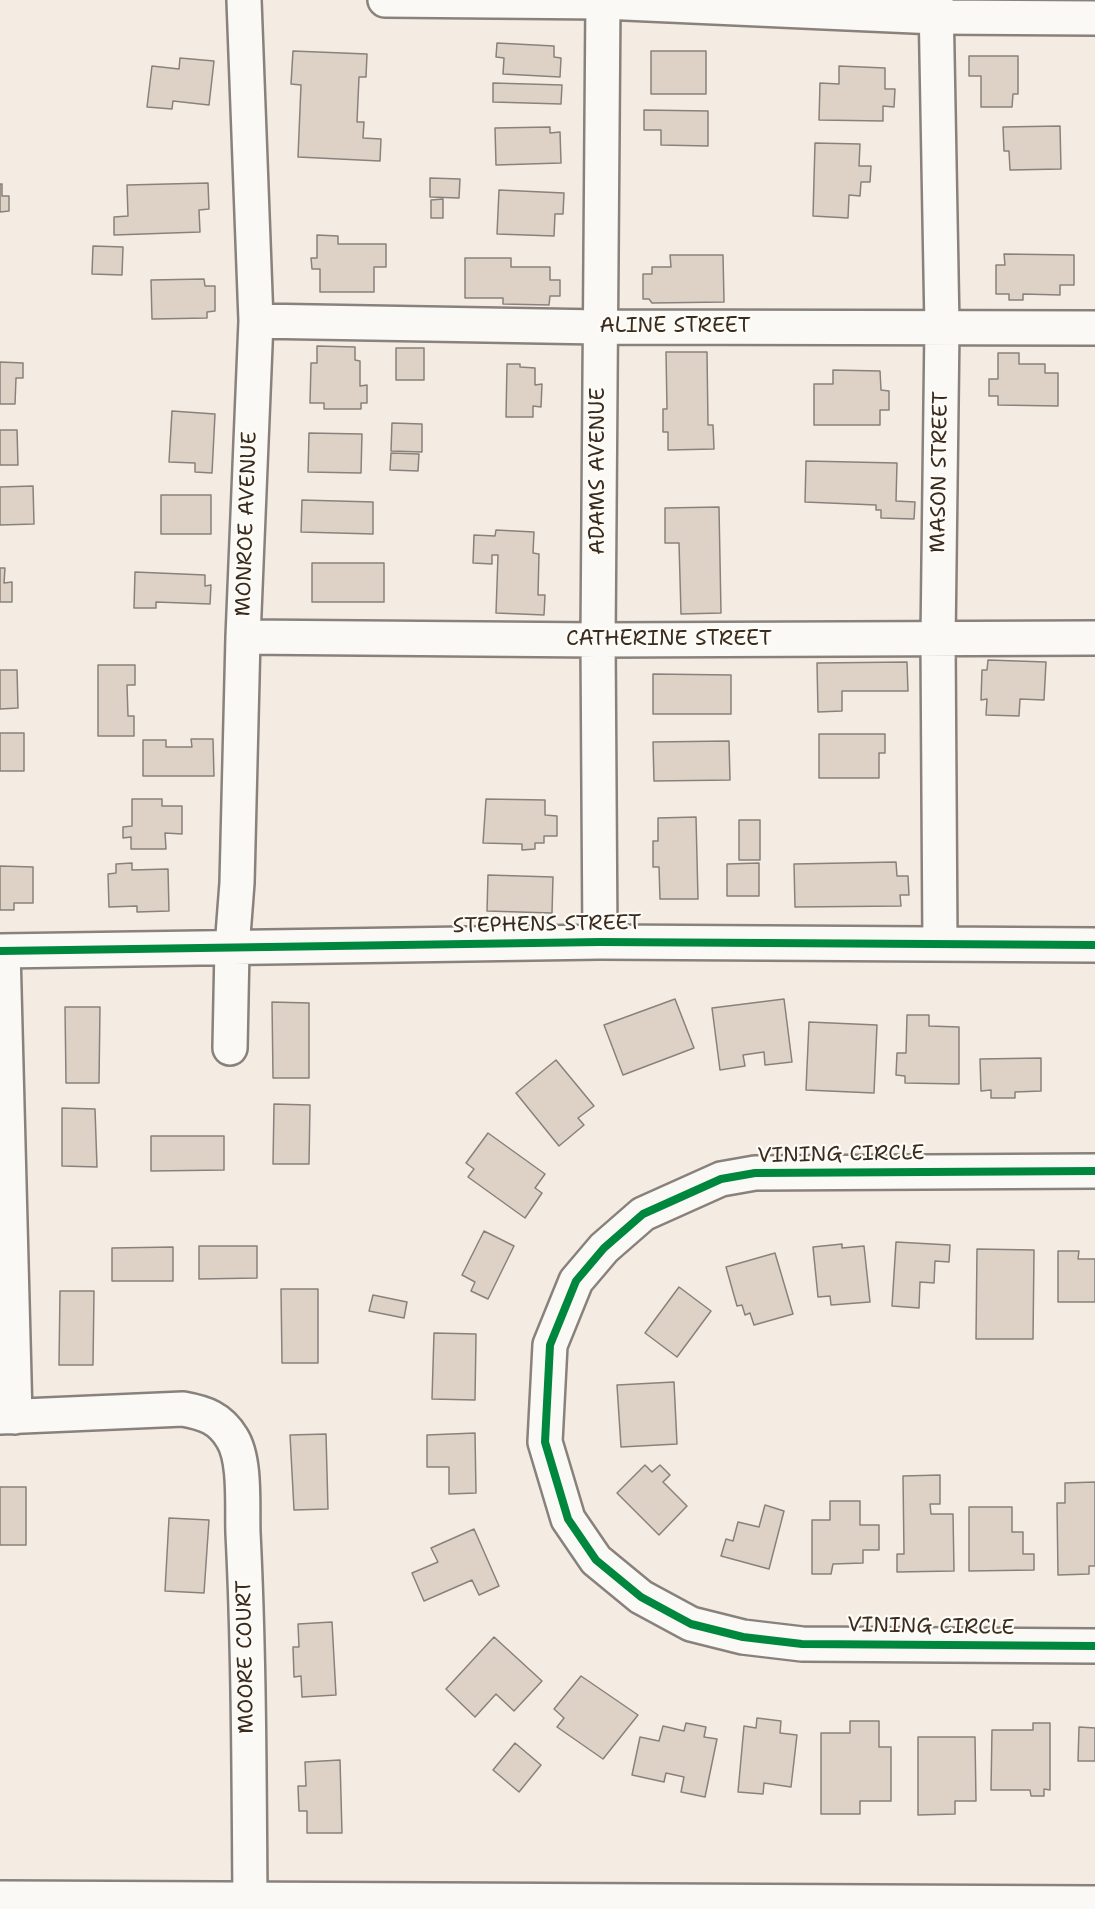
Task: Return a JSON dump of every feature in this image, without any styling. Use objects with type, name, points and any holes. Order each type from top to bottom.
[{"type":"street","name":"MONROE AVENUE","points":[[230,1048],[256,321],[244,0]]},
{"type":"street","points":[[385,0],[603,1],[936,9],[1095,18]]},
{"type":"street","name":"ADAMS AVENUE","points":[[600,942],[598,640],[603,1]]},
{"type":"street","name":"MASON STREET","points":[[936,9],[942,327],[938,640],[940,944]]},
{"type":"street","name":"ALINE STREET","points":[[256,321],[600,327],[1095,328]]},
{"type":"street","name":"CATHERINE STREET","points":[[243,637],[598,640],[1095,638]]},
{"type":"street","name":"STEPHENS STREET","points":[[2,951],[600,942],[1095,945]]},
{"type":"street","points":[[2,951],[8,1417]]},
{"type":"street","name":"VINING CIRCLE","points":[[1095,1172],[755,1173],[721,1179],[643,1214],[604,1248],[576,1281],[550,1345],[545,1442],[568,1519],[596,1560],[641,1597],[692,1624],[743,1637],[802,1644],[1095,1646]]},
{"type":"street","name":"MOORE COURT","points":[[8,1417],[183,1409],[205,1414],[219,1422],[233,1439],[240,1461],[246,1589],[250,1898]]},
{"type":"street","points":[[0,1898],[250,1898],[367,1904],[1095,1903]]},
{"type":"building","points":[[497,43],[554,46],[554,57],[561,58],[560,77],[503,74],[504,58],[496,57]]},
{"type":"building","points":[[293,51],[367,54],[366,77],[359,77],[357,122],[364,122],[363,138],[381,139],[380,161],[298,157],[301,85],[291,84]]},
{"type":"building","points":[[651,51],[706,51],[706,94],[651,94]]},
{"type":"building","points":[[969,56],[1018,56],[1018,94],[1013,94],[1012,107],[981,107],[981,76],[969,76]]},
{"type":"building","points":[[180,58],[214,61],[209,105],[173,101],[172,109],[147,107],[152,66],[179,69]]},
{"type":"building","points":[[839,66],[885,68],[885,89],[895,89],[894,107],[883,106],[883,121],[819,120],[820,83],[839,84]]},
{"type":"building","points":[[493,83],[562,85],[561,104],[493,102]]},
{"type":"building","points":[[644,110],[708,111],[708,146],[661,145],[661,130],[644,130]]},
{"type":"building","points":[[1060,126],[1061,169],[1010,170],[1009,151],[1004,151],[1003,127]]},
{"type":"building","points":[[550,127],[550,133],[560,132],[561,163],[496,165],[495,128]]},
{"type":"building","points":[[815,143],[860,144],[859,166],[871,166],[870,182],[861,182],[860,196],[849,195],[848,218],[813,216]]},
{"type":"building","points":[[430,178],[460,179],[459,198],[430,197]]},
{"type":"building","points":[[208,183],[209,209],[199,210],[200,232],[114,235],[114,217],[128,216],[127,185]]},
{"type":"building","points":[[0,184],[2,184],[2,196],[9,196],[9,211],[0,212]]},
{"type":"building","points":[[499,190],[564,193],[563,214],[555,214],[554,236],[497,234]]},
{"type":"building","points":[[443,199],[443,218],[431,218],[431,200]]},
{"type":"building","points":[[317,235],[338,236],[338,244],[386,244],[386,267],[374,267],[374,292],[320,292],[320,269],[312,269],[311,258],[317,258]]},
{"type":"building","points":[[93,246],[123,247],[122,275],[92,274]]},
{"type":"building","points":[[1004,254],[1074,255],[1074,285],[1060,285],[1060,295],[1023,294],[1023,300],[1009,300],[1009,294],[996,294],[996,265],[1005,265]]},
{"type":"building","points":[[670,255],[723,255],[724,302],[652,303],[649,299],[643,299],[643,274],[652,274],[652,267],[671,267]]},
{"type":"building","points":[[465,258],[511,258],[511,267],[550,267],[550,280],[560,280],[560,296],[550,296],[549,305],[503,304],[503,298],[465,298]]},
{"type":"building","points":[[204,279],[205,286],[215,286],[215,311],[207,312],[207,318],[152,319],[151,280]]},
{"type":"building","points":[[317,346],[355,347],[355,360],[360,361],[360,386],[367,385],[367,403],[361,403],[361,409],[324,409],[324,403],[310,403],[311,363],[317,363]]},
{"type":"building","points":[[396,348],[424,348],[424,380],[396,380]]},
{"type":"building","points":[[666,352],[707,352],[708,425],[713,425],[714,449],[668,450],[668,432],[663,432],[663,409],[667,409]]},
{"type":"building","points":[[998,353],[1019,353],[1019,364],[1045,364],[1045,373],[1058,373],[1058,406],[998,405],[998,396],[989,396],[989,379],[998,379]]},
{"type":"building","points":[[0,362],[23,363],[23,378],[16,378],[15,404],[0,404]]},
{"type":"building","points":[[507,364],[520,364],[520,367],[535,368],[535,385],[542,384],[541,407],[533,406],[533,417],[506,417]]},
{"type":"building","points":[[833,370],[880,371],[881,390],[889,391],[889,410],[880,410],[880,425],[814,425],[814,384],[833,384]]},
{"type":"building","points":[[172,411],[215,414],[212,473],[195,472],[195,463],[169,462]]},
{"type":"building","points":[[392,423],[422,424],[422,452],[391,451]]},
{"type":"building","points":[[0,430],[17,430],[18,465],[0,465]]},
{"type":"building","points":[[309,433],[362,434],[361,473],[308,472]]},
{"type":"building","points":[[391,453],[419,454],[418,471],[390,470]]},
{"type":"building","points":[[806,461],[897,463],[896,501],[915,502],[914,519],[881,518],[881,510],[876,510],[876,505],[805,502]]},
{"type":"building","points":[[33,486],[34,524],[0,525],[0,487]]},
{"type":"building","points":[[161,495],[211,495],[211,534],[161,534]]},
{"type":"building","points":[[302,500],[373,502],[373,534],[301,532]]},
{"type":"building","points":[[719,507],[721,613],[681,614],[679,543],[665,543],[665,508]]},
{"type":"building","points":[[496,530],[534,532],[533,553],[539,554],[538,595],[545,595],[544,615],[496,613],[498,555],[492,555],[492,564],[473,563],[474,535],[495,536]]},
{"type":"building","points":[[312,563],[384,563],[384,602],[312,602]]},
{"type":"building","points":[[0,568],[5,568],[4,583],[12,582],[12,602],[0,602]]},
{"type":"building","points":[[135,572],[205,575],[205,586],[211,585],[210,604],[156,602],[156,608],[134,608]]},
{"type":"building","points":[[988,660],[1046,662],[1044,700],[1020,699],[1019,716],[986,715],[987,699],[981,700],[982,670],[987,670]]},
{"type":"building","points":[[907,662],[908,691],[842,691],[842,711],[818,712],[817,663]]},
{"type":"building","points":[[98,665],[135,665],[135,685],[127,685],[128,716],[134,716],[134,736],[98,736]]},
{"type":"building","points":[[0,670],[17,670],[18,708],[0,709]]},
{"type":"building","points":[[653,674],[731,675],[731,714],[653,714]]},
{"type":"building","points":[[0,733],[24,733],[24,771],[0,771]]},
{"type":"building","points":[[819,734],[885,734],[885,753],[879,753],[879,778],[819,778]]},
{"type":"building","points":[[191,739],[213,739],[214,776],[143,776],[143,740],[166,740],[166,747],[192,747]]},
{"type":"building","points":[[729,741],[730,780],[654,781],[653,742]]},
{"type":"building","points":[[132,799],[162,799],[162,806],[182,806],[182,834],[165,833],[166,849],[131,849],[131,837],[123,838],[123,827],[132,826]]},
{"type":"building","points":[[486,799],[545,800],[545,815],[557,816],[557,836],[544,836],[544,843],[535,843],[535,849],[522,850],[522,844],[483,843]]},
{"type":"building","points":[[696,817],[698,899],[660,899],[659,867],[653,867],[653,841],[658,841],[658,818]]},
{"type":"building","points":[[739,820],[760,820],[760,860],[739,860]]},
{"type":"building","points":[[896,862],[897,876],[908,876],[909,895],[900,895],[901,906],[795,907],[794,864]]},
{"type":"building","points":[[132,863],[132,870],[168,869],[169,911],[137,912],[137,906],[109,907],[108,874],[116,873],[116,864]]},
{"type":"building","points":[[759,863],[759,896],[727,896],[727,864]]},
{"type":"building","points":[[0,866],[33,867],[33,903],[14,903],[14,910],[0,910]]},
{"type":"building","points":[[488,875],[553,877],[552,913],[487,911]]},
{"type":"building","points":[[675,999],[694,1048],[623,1075],[604,1025]]},
{"type":"building","points":[[784,999],[792,1062],[765,1065],[764,1052],[743,1055],[745,1066],[720,1070],[712,1008]]},
{"type":"building","points":[[272,1002],[309,1003],[309,1078],[273,1078]]},
{"type":"building","points":[[65,1007],[100,1007],[99,1083],[66,1083]]},
{"type":"building","points":[[907,1015],[929,1015],[929,1026],[959,1027],[959,1084],[905,1083],[905,1076],[896,1075],[897,1053],[906,1053]]},
{"type":"building","points":[[809,1022],[877,1025],[874,1093],[806,1090]]},
{"type":"building","points":[[1041,1058],[1041,1091],[1015,1092],[1015,1098],[991,1098],[991,1090],[981,1091],[980,1059]]},
{"type":"building","points":[[556,1060],[594,1106],[578,1118],[584,1125],[559,1146],[516,1093]]},
{"type":"building","points":[[274,1104],[310,1105],[309,1164],[273,1164]]},
{"type":"building","points":[[62,1108],[95,1109],[97,1167],[62,1166]]},
{"type":"building","points":[[488,1133],[545,1174],[535,1188],[542,1193],[525,1218],[468,1177],[474,1169],[466,1163]]},
{"type":"building","points":[[151,1136],[224,1136],[224,1170],[151,1171]]},
{"type":"building","points":[[484,1231],[514,1246],[488,1299],[471,1291],[475,1282],[462,1275]]},
{"type":"building","points":[[896,1242],[950,1245],[949,1262],[935,1261],[934,1283],[920,1282],[919,1308],[892,1306]]},
{"type":"building","points":[[842,1244],[842,1248],[864,1246],[870,1302],[831,1305],[830,1296],[818,1297],[813,1247]]},
{"type":"building","points":[[199,1246],[257,1246],[257,1278],[199,1279]]},
{"type":"building","points":[[173,1247],[173,1281],[112,1281],[112,1248]]},
{"type":"building","points":[[977,1249],[1034,1250],[1033,1339],[976,1339]]},
{"type":"building","points":[[1058,1251],[1079,1251],[1078,1259],[1095,1259],[1095,1302],[1058,1302]]},
{"type":"building","points":[[775,1253],[793,1314],[754,1325],[750,1313],[745,1315],[742,1305],[737,1306],[726,1267]]},
{"type":"building","points":[[679,1287],[711,1311],[677,1357],[645,1333]]},
{"type":"building","points":[[281,1289],[318,1289],[318,1363],[282,1363]]},
{"type":"building","points":[[60,1291],[94,1291],[93,1365],[59,1365]]},
{"type":"building","points":[[373,1295],[407,1302],[404,1318],[369,1311]]},
{"type":"building","points":[[434,1333],[476,1334],[475,1400],[432,1399]]},
{"type":"building","points":[[674,1382],[677,1444],[621,1447],[617,1385]]},
{"type":"building","points":[[475,1433],[476,1493],[449,1494],[449,1467],[427,1467],[427,1435]]},
{"type":"building","points":[[326,1434],[328,1509],[294,1510],[290,1435]]},
{"type":"building","points":[[645,1465],[652,1472],[660,1465],[670,1475],[663,1482],[687,1506],[659,1535],[617,1493]]},
{"type":"building","points":[[940,1475],[940,1504],[930,1504],[931,1514],[953,1514],[954,1571],[897,1572],[897,1554],[904,1554],[903,1476]]},
{"type":"building","points":[[1095,1482],[1095,1566],[1089,1566],[1089,1574],[1058,1575],[1057,1503],[1065,1503],[1065,1483]]},
{"type":"building","points":[[0,1487],[26,1487],[26,1545],[0,1545]]},
{"type":"building","points":[[830,1501],[860,1501],[860,1525],[879,1525],[879,1550],[863,1550],[863,1563],[833,1564],[831,1574],[812,1574],[812,1520],[830,1520]]},
{"type":"building","points":[[765,1505],[784,1511],[769,1569],[721,1556],[726,1539],[733,1541],[738,1522],[759,1527]]},
{"type":"building","points":[[969,1507],[1012,1507],[1012,1532],[1023,1532],[1023,1554],[1034,1554],[1034,1570],[969,1571]]},
{"type":"building","points":[[169,1518],[209,1520],[204,1593],[165,1591]]},
{"type":"building","points":[[474,1529],[499,1586],[479,1595],[472,1580],[424,1601],[412,1573],[438,1562],[431,1548]]},
{"type":"building","points":[[332,1622],[336,1695],[302,1697],[301,1676],[294,1677],[293,1647],[299,1647],[298,1624]]},
{"type":"building","points":[[494,1637],[542,1681],[514,1711],[496,1694],[475,1717],[446,1689]]},
{"type":"building","points":[[581,1676],[638,1715],[603,1759],[557,1727],[564,1718],[554,1709]]},
{"type":"building","points":[[757,1718],[781,1721],[780,1733],[797,1735],[791,1787],[764,1783],[763,1794],[738,1792],[744,1726],[756,1728]]},
{"type":"building","points":[[850,1721],[879,1721],[879,1747],[891,1747],[891,1801],[860,1801],[860,1814],[821,1814],[821,1733],[850,1733]]},
{"type":"building","points":[[686,1723],[706,1727],[704,1737],[717,1739],[705,1797],[681,1792],[684,1777],[666,1773],[664,1782],[632,1775],[640,1737],[659,1741],[663,1726],[684,1731]]},
{"type":"building","points":[[1033,1723],[1050,1723],[1050,1790],[1044,1789],[1044,1796],[1031,1796],[1030,1790],[991,1790],[992,1730],[1033,1730]]},
{"type":"building","points":[[1079,1727],[1095,1728],[1095,1761],[1078,1761]]},
{"type":"building","points":[[918,1737],[975,1737],[976,1801],[955,1801],[955,1814],[918,1815]]},
{"type":"building","points":[[515,1743],[541,1765],[519,1792],[493,1770]]},
{"type":"building","points":[[340,1760],[342,1833],[307,1833],[307,1811],[299,1811],[298,1786],[306,1786],[305,1762]]},
{"type":"cycle path","points":[[0,951],[600,942],[1095,945]]},
{"type":"cycle path","points":[[1095,1171],[755,1173],[721,1179],[643,1214],[604,1248],[576,1281],[550,1345],[545,1442],[568,1519],[596,1560],[641,1597],[691,1624],[743,1637],[802,1644],[1095,1646]]}]
